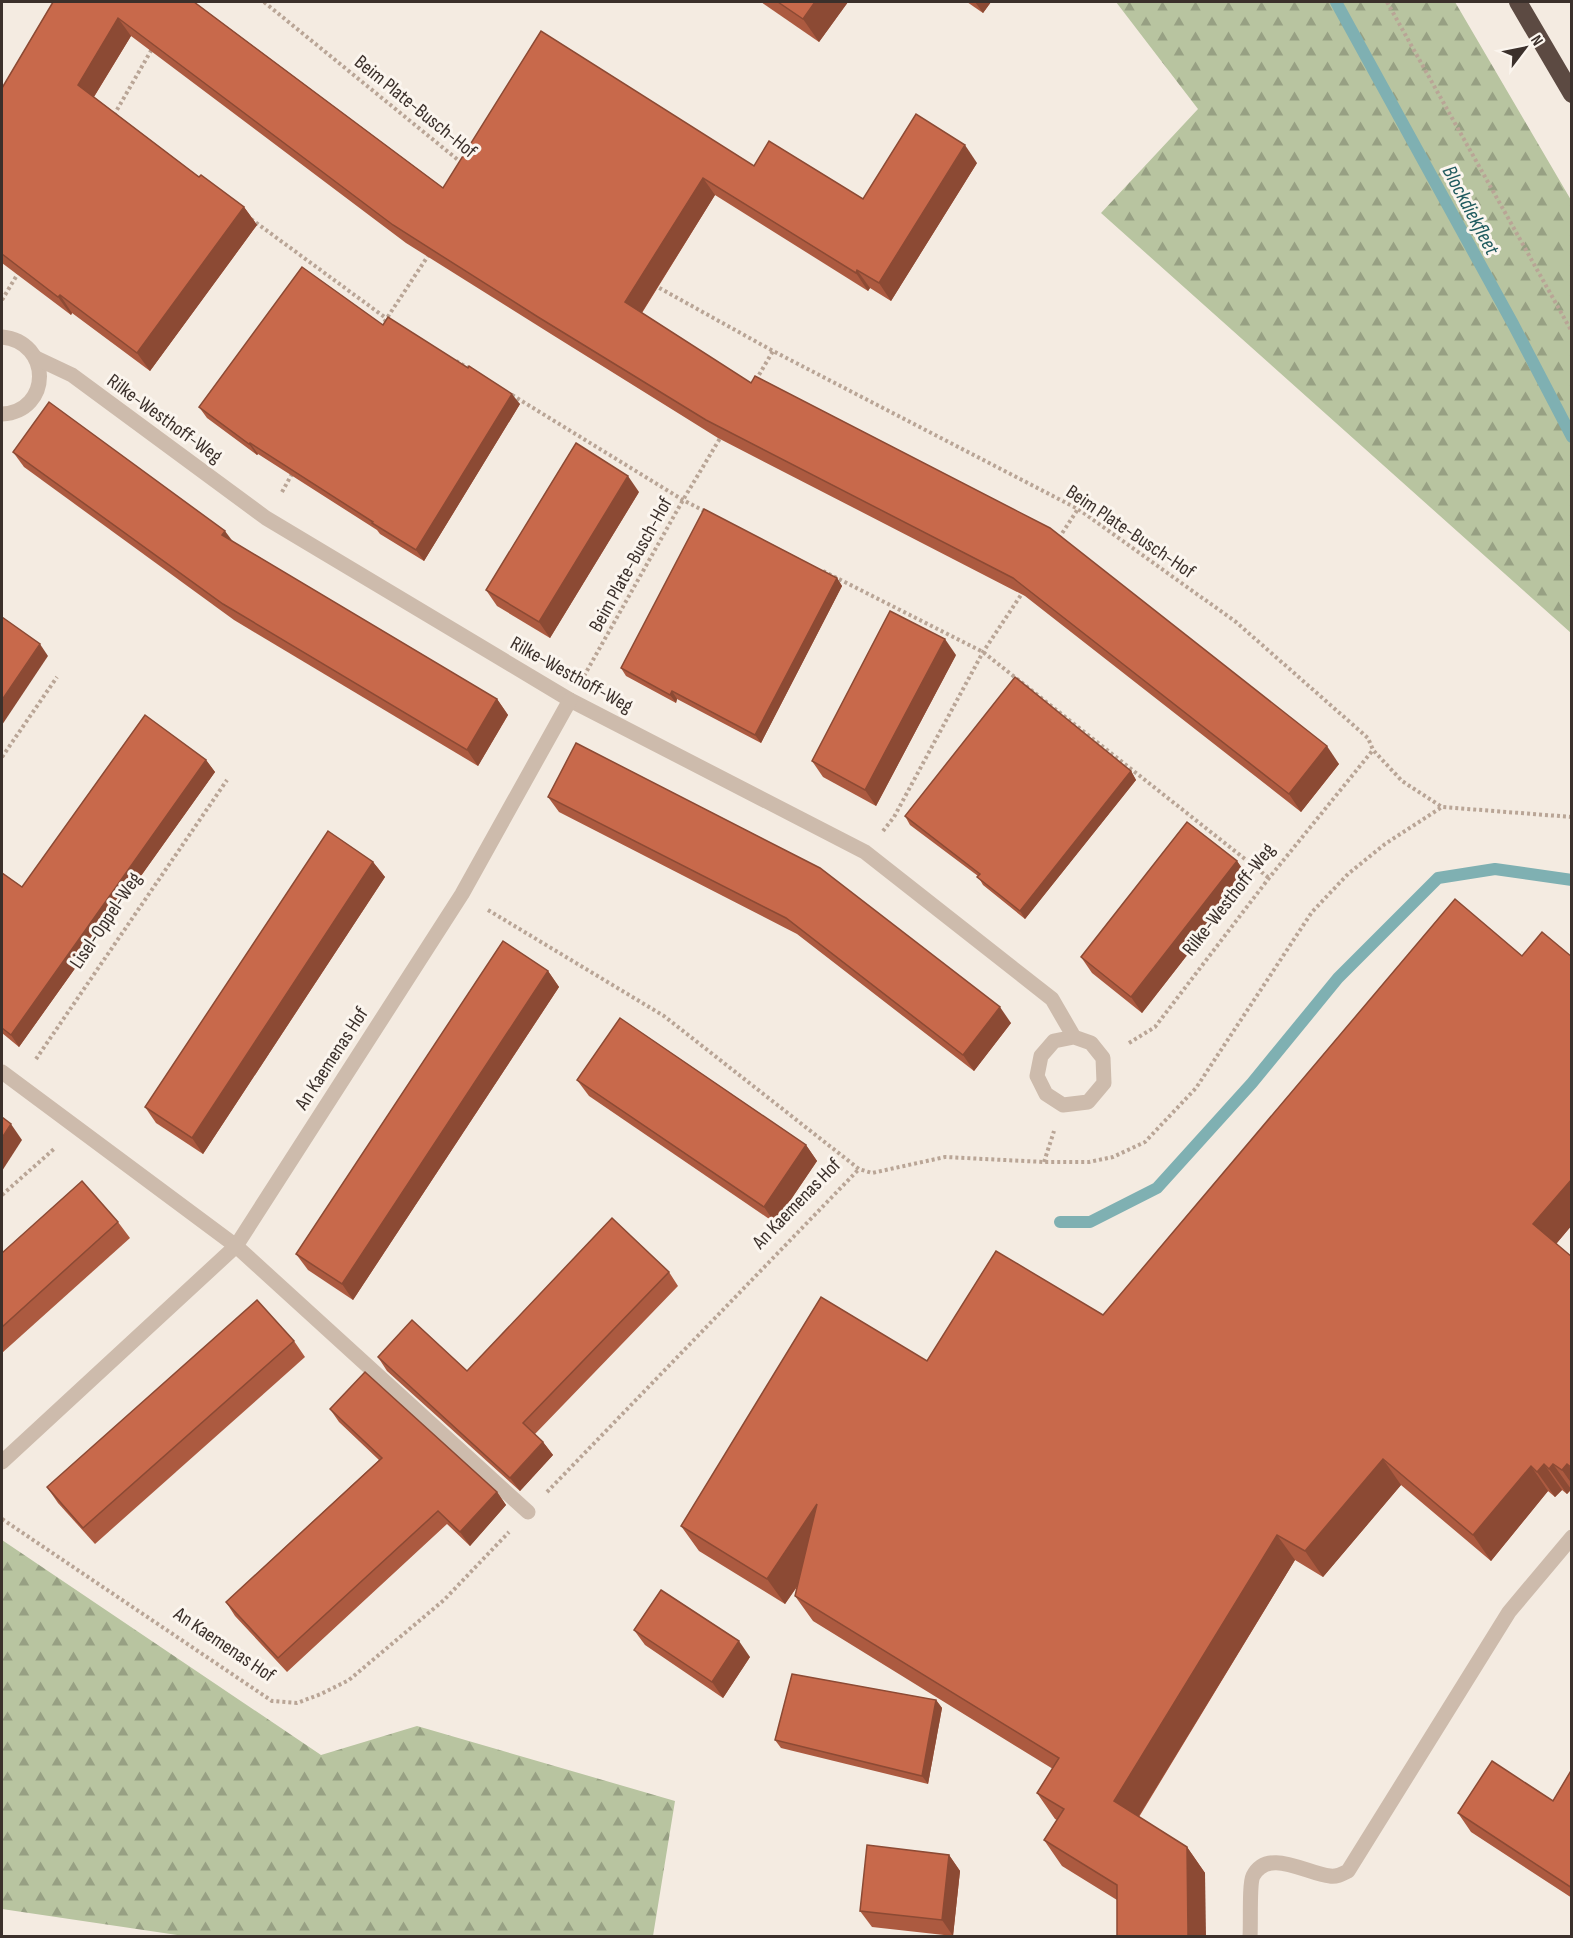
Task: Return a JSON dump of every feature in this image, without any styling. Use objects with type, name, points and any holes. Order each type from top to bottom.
[{"type":"highway","points":[[1518,2],[1572,94]]},
{"type":"street","name":"Rilke-Westhoff-Weg","points":[[2,337],[16,340],[27,347],[36,358],[72,375],[266,518],[570,700],[865,852],[1052,999],[1074,1037],[1091,1043],[1103,1058]]},
{"type":"street","points":[[2,414],[16,411],[36,393],[40,375],[36,358]]},
{"type":"street","name":"An Kaemenas Hof","points":[[2,1462],[236,1246],[462,894],[570,700]]},
{"type":"street","points":[[1074,1037],[1054,1041],[1041,1056],[1037,1076],[1046,1094],[1063,1105],[1088,1102],[1104,1083],[1103,1058]]},
{"type":"street","points":[[2,1072],[236,1246],[528,1512]]},
{"type":"street","points":[[1250,1936],[1252,1877],[1262,1865],[1273,1861],[1329,1876],[1339,1876],[1348,1871],[1509,1612],[1572,1537]]},
{"type":"path","name":"Beim Plate-Busch-Hof","points":[[264,2],[472,171]]},
{"type":"path","points":[[1388,2],[1572,332]]},
{"type":"path","points":[[113,117],[157,40]]},
{"type":"path","points":[[245,214],[396,324]]},
{"type":"path","points":[[380,328],[436,244]]},
{"type":"path","points":[[2,300],[20,270]]},
{"type":"path","name":"Beim Plate-Busch-Hof","points":[[648,282],[773,351],[1078,508],[1236,622],[1368,738],[1373,750],[1402,781],[1442,807]]},
{"type":"path","points":[[755,381],[773,351]]},
{"type":"path","points":[[455,361],[475,373]]},
{"type":"path","points":[[505,391],[683,500],[714,516]]},
{"type":"path","name":"Beim Plate-Busch-Hof","points":[[570,700],[725,430]]},
{"type":"path","points":[[266,518],[296,468]]},
{"type":"path","points":[[1053,547],[1078,508]]},
{"type":"path","points":[[818,568],[983,652],[1269,878]]},
{"type":"path","points":[[865,852],[894,817],[983,652],[1027,585]]},
{"type":"path","points":[[2,757],[57,677]]},
{"type":"path","name":"Rilke-Westhoff-Weg","points":[[1103,1058],[1155,1027],[1269,878],[1373,750]]},
{"type":"path","name":"Lisel-Oppel-Weg","points":[[19,1084],[226,780]]},
{"type":"path","points":[[859,1169],[872,1173],[945,1157],[1044,1162],[1089,1161],[1113,1157],[1145,1142],[1196,1089],[1312,912],[1348,874],[1376,852],[1442,807],[1572,817]]},
{"type":"path","name":"An Kaemenas Hof","points":[[2,1519],[272,1701],[297,1703],[321,1694],[349,1680],[444,1600],[859,1169],[664,1016],[462,894]]},
{"type":"path","points":[[2,1195],[78,1127]]},
{"type":"green space","points":[[1116,2],[1455,2],[1571,200],[1571,633],[1101,213],[1198,109]]},
{"type":"green space","points":[[2,1540],[321,1755],[417,1726],[675,1801],[653,1936],[184,1936],[2,1909]]},
{"type":"building","points":[[53,2],[194,2],[443,188],[541,31],[754,166],[769,141],[863,199],[916,114],[965,145],[879,283],[857,270],[856,273],[703,178],[625,302],[751,383],[755,376],[1050,528],[1327,746],[1289,794],[1013,578],[706,420],[538,317],[393,225],[118,18],[78,85],[199,177],[201,175],[244,207],[137,353],[2,254],[2,88]]},
{"type":"building","points":[[778,2],[815,2],[803,19]]},
{"type":"building","points":[[302,267],[383,325],[388,317],[512,394],[416,550],[249,444],[199,407]]},
{"type":"building","points":[[49,402],[225,531],[222,535],[497,699],[467,750],[223,604],[13,452]]},
{"type":"building","points":[[576,443],[628,476],[539,622],[486,590]]},
{"type":"building","points":[[704,509],[837,578],[755,735],[672,691],[670,695],[621,668]]},
{"type":"building","points":[[890,611],[945,639],[865,790],[812,761]]},
{"type":"building","points":[[2,617],[40,644],[2,700]]},
{"type":"building","points":[[1015,677],[1131,771],[1020,911],[977,877],[980,874],[905,816]]},
{"type":"building","points":[[145,715],[206,760],[11,1035],[2,1028],[2,873],[22,887]]},
{"type":"building","points":[[576,743],[820,868],[1000,1007],[963,1055],[786,918],[548,797]]},
{"type":"building","points":[[1187,822],[1237,861],[1131,997],[1081,957]]},
{"type":"building","points":[[328,831],[373,862],[192,1138],[145,1107]]},
{"type":"building","points":[[1455,899],[1522,956],[1542,932],[1572,957],[1572,1179],[1533,1224],[1572,1257],[1572,1468],[1567,1464],[1562,1470],[1553,1464],[1549,1469],[1544,1464],[1537,1472],[1531,1466],[1473,1535],[1383,1459],[1305,1551],[1277,1535],[1114,1801],[1187,1847],[1188,1935],[1196,1936],[1117,1936],[1117,1885],[1044,1840],[1064,1809],[1037,1793],[1059,1758],[795,1596],[817,1504],[767,1579],[681,1526],[821,1297],[927,1361],[996,1251],[1103,1315]]},
{"type":"building","points":[[503,941],[548,971],[342,1284],[296,1254]]},
{"type":"building","points":[[620,1018],[806,1145],[764,1207],[577,1080]]},
{"type":"building","points":[[2,1117],[11,1124],[2,1138]]},
{"type":"building","points":[[82,1181],[118,1222],[2,1327],[2,1253]]},
{"type":"building","points":[[612,1218],[669,1272],[523,1423],[543,1442],[510,1478],[378,1357],[412,1320],[467,1371]]},
{"type":"building","points":[[257,1300],[294,1341],[83,1528],[47,1487]]},
{"type":"building","points":[[365,1372],[497,1492],[460,1532],[438,1511],[278,1658],[226,1602],[382,1458],[330,1409]]},
{"type":"building","points":[[661,1590],[739,1641],[712,1682],[634,1630]]},
{"type":"building","points":[[792,1674],[936,1700],[922,1776],[775,1740]]},
{"type":"building","points":[[1492,1761],[1553,1801],[1572,1769],[1572,1888],[1458,1813]]},
{"type":"building","points":[[867,1845],[949,1855],[942,1920],[860,1911]]},
{"type":"waterway","name":"Blockdiekfleet","points":[[1336,2],[1513,324],[1572,437]]},
{"type":"waterway","points":[[1060,1222],[1090,1222],[1157,1188],[1252,1083],[1338,978],[1438,878],[1495,869],[1572,880]]}]
